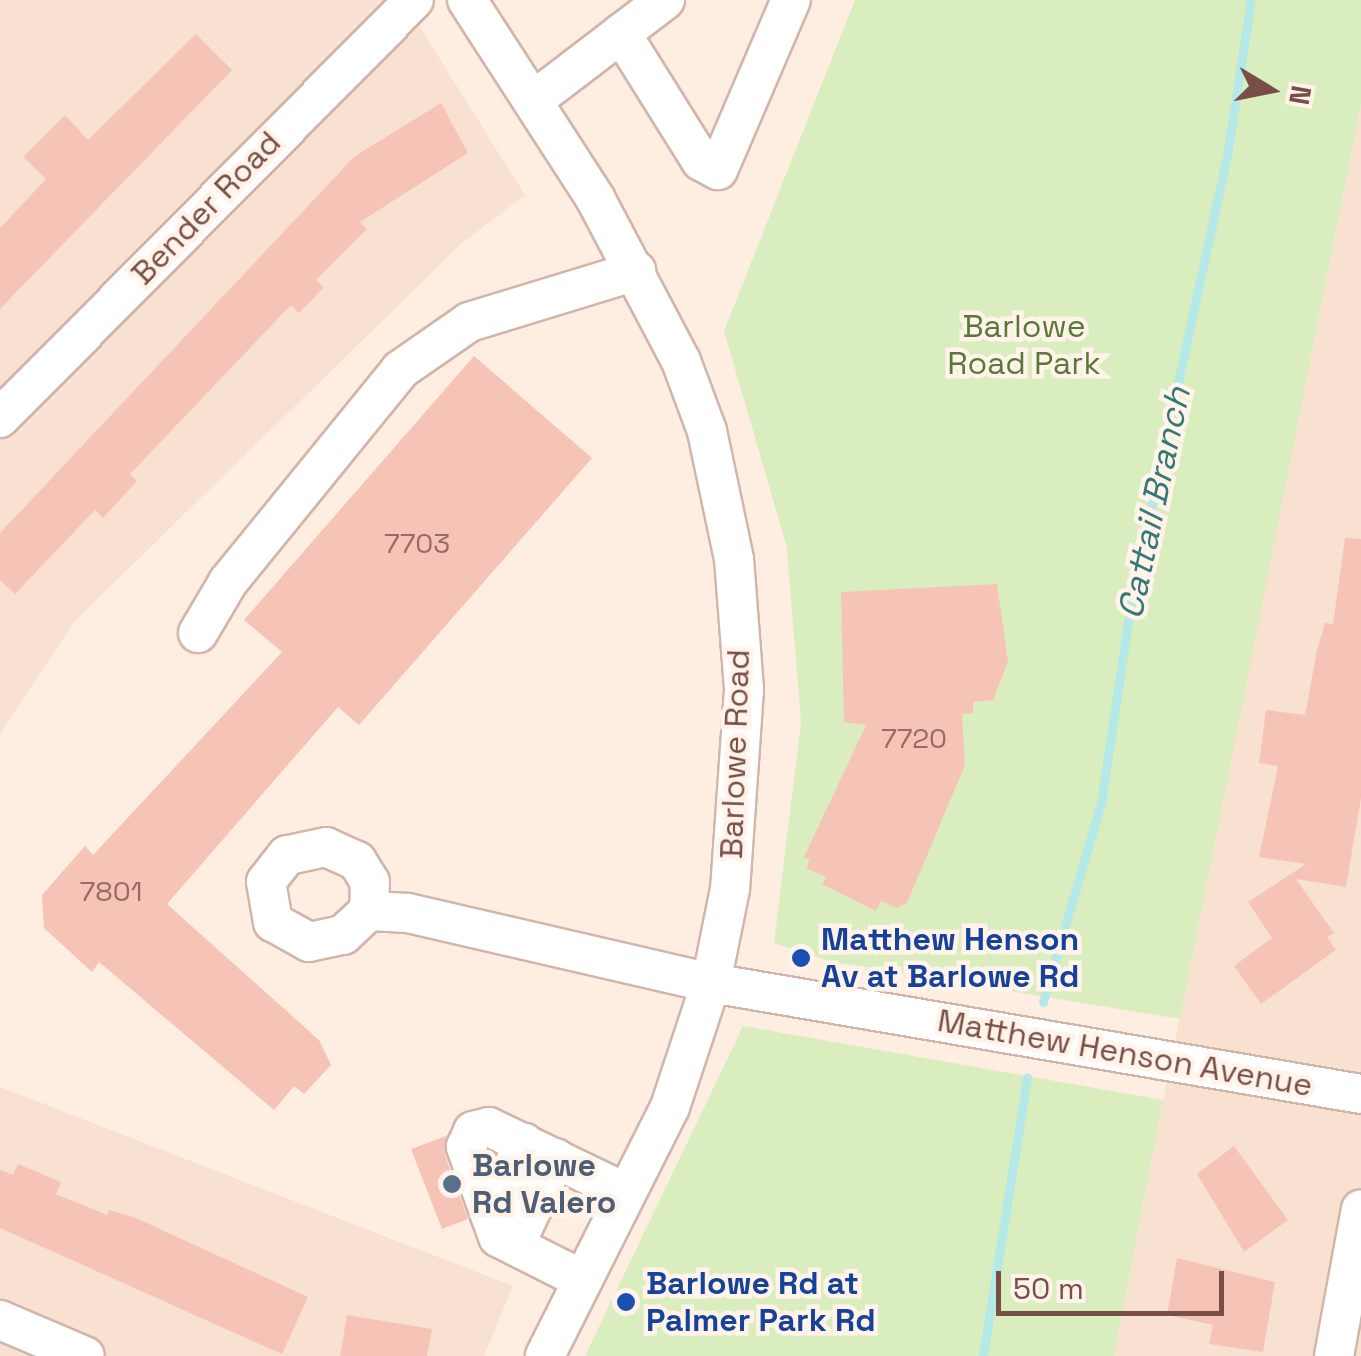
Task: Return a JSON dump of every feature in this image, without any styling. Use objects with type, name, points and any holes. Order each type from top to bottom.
[{"type":"street","name":"Bender Road","points":[[0,418],[414,0]]},
{"type":"street","name":"Barlowe Road","points":[[468,0],[534,100],[636,271],[707,431],[734,559],[744,690],[730,889],[711,983],[670,1107],[545,1356]]},
{"type":"street","points":[[534,100],[665,0]]},
{"type":"street","points":[[621,34],[701,162],[718,170],[791,0]]},
{"type":"street","points":[[198,633],[228,582],[400,370],[469,322],[636,271]]},
{"type":"street","name":"Matthew Henson Avenue","points":[[370,911],[408,912],[711,983],[1361,1094]]},
{"type":"street","points":[[584,1280],[498,1237],[466,1147],[473,1131],[489,1126],[626,1192]]},
{"type":"street","points":[[490,1215],[540,1151]]},
{"type":"street","points":[[515,1245],[540,1151]]},
{"type":"street","points":[[1334,1356],[1361,1209]]},
{"type":"street","points":[[0,1320],[85,1356]]},
{"type":"shaded area","points":[[0,0],[403,0],[525,195],[461,244],[75,621],[0,734]]},
{"type":"shaded area","points":[[1361,104],[1361,1356],[1114,1356],[1163,1100]]},
{"type":"shaded area","points":[[0,1087],[513,1286],[484,1356],[0,1356]]},
{"type":"green space","name":"Barlowe Road Park","points":[[855,0],[1361,0],[1361,104],[1180,1019],[829,961],[774,943],[801,723],[787,548],[724,331]]},
{"type":"green space","points":[[743,1026],[1163,1100],[1114,1356],[585,1356]]},
{"type":"building","points":[[196,34],[232,70],[0,309],[0,228],[46,179],[23,157],[65,115],[88,140]]},
{"type":"building","points":[[441,103],[468,153],[360,222],[367,229],[316,280],[324,287],[299,313],[291,305],[130,474],[137,481],[103,518],[95,510],[15,594],[0,580],[0,533],[355,156]]},
{"type":"building","points":[[474,356],[592,458],[359,725],[338,707],[167,904],[319,1040],[331,1065],[304,1094],[294,1086],[274,1110],[99,962],[92,972],[44,928],[42,895],[85,846],[93,855],[282,652],[244,620]]},
{"type":"building","points":[[1345,538],[1361,539],[1361,798],[1346,887],[1296,879],[1334,933],[1327,937],[1336,950],[1261,1004],[1234,966],[1272,938],[1248,902],[1306,864],[1259,857],[1278,766],[1259,763],[1266,710],[1305,715],[1325,623],[1333,624]]},
{"type":"building","points":[[997,584],[1008,662],[993,700],[973,702],[973,713],[962,714],[965,765],[907,903],[897,908],[881,901],[876,911],[822,884],[826,877],[806,868],[810,860],[804,857],[866,725],[844,722],[841,592]]},
{"type":"building","points":[[446,1136],[445,1155],[468,1219],[442,1229],[411,1149]]},
{"type":"building","points":[[1234,1146],[1288,1220],[1244,1252],[1197,1174]]},
{"type":"building","points":[[18,1164],[61,1182],[56,1194],[107,1215],[109,1210],[136,1218],[308,1297],[282,1354],[0,1228],[0,1170],[13,1175]]},
{"type":"building","points":[[1177,1258],[1275,1282],[1263,1352],[1209,1344],[1213,1325],[1167,1315]]},
{"type":"building","points":[[347,1315],[432,1329],[427,1356],[340,1356]]},
{"type":"waterway","name":"Cattail Branch","points":[[1043,1002],[1101,803],[1132,595],[1227,156],[1251,0]]},
{"type":"waterway","name":"Cattail Branch","points":[[983,1356],[1027,1077]]},
{"type":"place","name":"Matthew Henson Av at Barlowe Rd","points":[[801,958]]},
{"type":"place","name":"Barlowe Rd Valero","points":[[452,1184]]},
{"type":"place","name":"Barlowe Rd at Palmer Park Rd","points":[[626,1302]]}]
